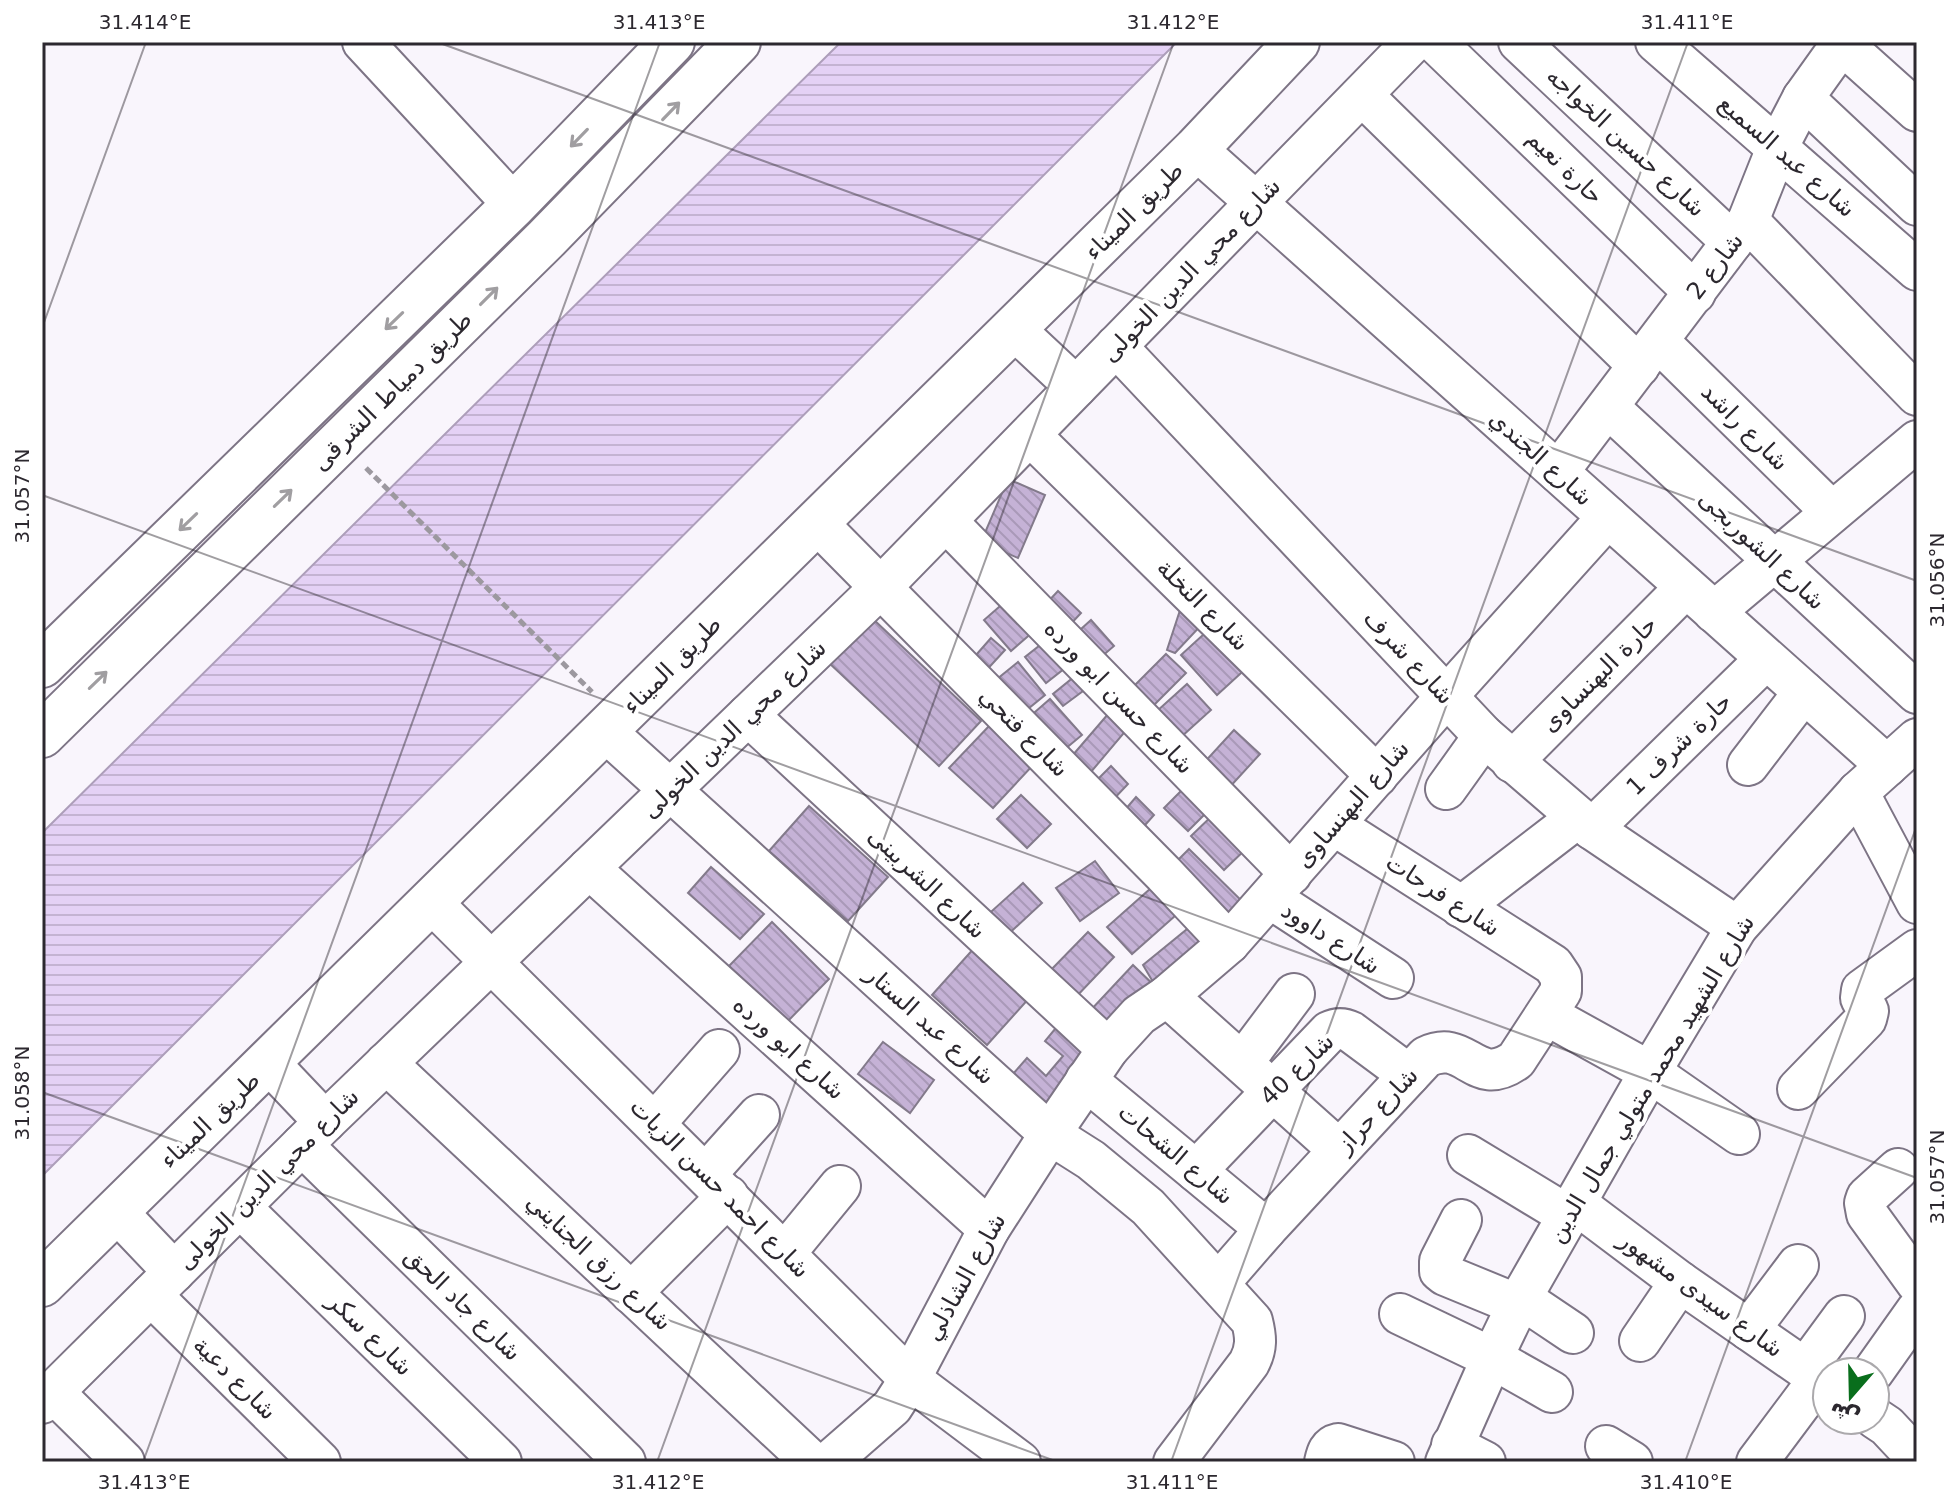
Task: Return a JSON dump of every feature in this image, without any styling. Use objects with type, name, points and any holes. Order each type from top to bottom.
[{"type":"main road","name":"طريق دمياط الشرقى","points":[[42,665],[514,205],[672,42]]},
{"type":"main road","name":"طريق دمياط الشرقى","points":[[42,735],[546,239],[738,42]]},
{"type":"main road","name":"طريق الميناء","points":[[42,1284],[1196,149],[1297,42]]},
{"type":"street","points":[[363,42],[514,205]]},
{"type":"street","name":"شارع محي الدين الخولى","points":[[48,1397],[386,1063],[881,587],[1413,42]]},
{"type":"street","name":"حارة نعيم","points":[[1435,42],[1695,293]]},
{"type":"street","name":"شارع حسين الخواجه","points":[[1519,42],[1740,232],[1917,395]]},
{"type":"street","name":"شارع عبد السميع","points":[[1656,42],[1917,270]]},
{"type":"street","points":[[1842,43],[1917,111]]},
{"type":"street","name":"شارع 2","points":[[1558,472],[1740,232],[1803,98],[1842,43]]},
{"type":"street","points":[[1362,95],[1649,353]]},
{"type":"street","points":[[1803,98],[1917,205]]},
{"type":"street","name":"شارع الجندي","points":[[1196,149],[1804,692],[1872,779]]},
{"type":"street","points":[[1014,329],[1076,387]]},
{"type":"street","name":"شارع شرف","points":[[1116,346],[1498,749],[1584,823],[1737,927]]},
{"type":"street","name":"شارع راشد","points":[[1649,353],[1832,512]]},
{"type":"street","name":"شارع الشوربجى","points":[[1608,407],[1917,693]]},
{"type":"street","name":"شارع النخلة","points":[[1030,435],[1377,776]]},
{"type":"street","name":"حارة البهنساوى","points":[[1446,789],[1700,599],[1774,561],[1917,441]]},
{"type":"street","name":"شارع البهنساوى","points":[[1097,1064],[1139,1015],[1167,996],[1229,943],[1608,517]]},
{"type":"street","name":"شارع حسن ابو ورده","points":[[946,521],[1280,886]]},
{"type":"street","name":"شارع فتحي","points":[[817,523],[1229,943]]},
{"type":"street","name":"حارة شرف 1","points":[[1461,907],[1584,823],[1766,659]]},
{"type":"street","points":[[1748,765],[1804,692]]},
{"type":"street","name":"شارع الشربينى","points":[[748,715],[1097,1064]]},
{"type":"street","name":"شارع عبد الستار","points":[[612,725],[670,790],[1050,1134],[1091,1160],[1148,1207],[1252,1321],[1256,1343],[1249,1363],[1174,1462]]},
{"type":"street","name":"شارع الشهيد محمد متولي جمال الدين","points":[[1461,1456],[1492,1358],[1519,1302],[1737,927],[1872,779],[1917,739]]},
{"type":"street","points":[[1872,779],[1917,903]]},
{"type":"street","name":"شارع فرحات","points":[[1334,825],[1553,965]]},
{"type":"street","name":"شارع ابو ورده","points":[[589,868],[989,1229]]},
{"type":"street","name":"شارع داوود","points":[[1280,886],[1393,978]]},
{"type":"street","name":"شارع احمد حسن الزيات","points":[[431,902],[910,1379],[1020,1462]]},
{"type":"street","points":[[1798,1089],[1866,1019],[1868,1011],[1861,998],[1862,990],[1917,950]]},
{"type":"street","name":"شارع حراز","points":[[1219,1283],[1426,1057],[1445,1051],[1455,1052],[1485,1070],[1507,1067],[1516,1060],[1558,998],[1562,984],[1553,965]]},
{"type":"street","points":[[1243,1062],[1294,994]]},
{"type":"street","points":[[1167,996],[1339,1150]]},
{"type":"street","points":[[1547,1015],[1650,1072],[1739,1134]]},
{"type":"street","name":"شارع 40","points":[[1196,1171],[1329,1032],[1340,1029],[1351,1032],[1409,1075]]},
{"type":"street","points":[[655,1123],[719,1050]]},
{"type":"street","name":"شارع جاد الحق","points":[[268,1062],[313,1134],[625,1462]]},
{"type":"street","name":"شارع رزق الجنايني","points":[[386,1063],[812,1462]]},
{"type":"street","name":"شارع الشاذلي","points":[[829,1462],[892,1407],[910,1379],[989,1229],[1097,1064]]},
{"type":"street","name":"شارع الشحات","points":[[1097,1064],[1196,1171],[1266,1229]]},
{"type":"street","points":[[631,1293],[717,1185],[759,1115]]},
{"type":"street","name":"شارع سيدى مشهور","points":[[1468,1155],[1571,1209],[1811,1373]]},
{"type":"street","points":[[1910,1157],[1867,1197],[1865,1209],[1917,1283]]},
{"type":"street","points":[[785,1253],[840,1186]]},
{"type":"street","name":"شارع سكر","points":[[240,1207],[501,1462]]},
{"type":"street","name":"شارع دعية","points":[[116,1211],[162,1283],[320,1462]]},
{"type":"street","points":[[1461,1220],[1440,1261],[1440,1271],[1519,1302],[1573,1333]]},
{"type":"street","points":[[1749,1330],[1798,1265]]},
{"type":"street","points":[[1640,1341],[1680,1282]]},
{"type":"street","points":[[1884,1356],[1917,1310]]},
{"type":"street","points":[[1400,1314],[1492,1358],[1552,1392]]},
{"type":"street","points":[[1826,1356],[1844,1316]]},
{"type":"street","points":[[1757,1462],[1811,1386]]},
{"type":"street","points":[[48,1397],[124,1462]]},
{"type":"street","points":[[1891,1433],[1904,1455]]},
{"type":"street","points":[[1325,1462],[1328,1451],[1338,1444],[1394,1462]]},
{"type":"path","points":[[340,442],[612,725]]},
{"type":"shaded area","points":[[841,42],[1177,42],[42,1176],[42,833]]},
{"type":"building","points":[[1008,479],[1045,495],[1018,558],[981,542]]},
{"type":"building","points":[[1058,591],[1081,613],[1067,628],[1044,606]]},
{"type":"building","points":[[1014,594],[1041,625],[1011,651],[984,620]]},
{"type":"building","points":[[1183,601],[1205,621],[1175,653],[1167,650]]},
{"type":"building","points":[[872,618],[981,721],[939,766],[829,663]]},
{"type":"building","points":[[1091,620],[1114,646],[1094,663],[1071,638]]},
{"type":"building","points":[[1215,624],[1251,664],[1217,695],[1181,655]]},
{"type":"building","points":[[1053,635],[1074,661],[1046,683],[1025,657]]},
{"type":"building","points":[[991,638],[1005,650],[982,675],[969,663]]},
{"type":"building","points":[[1166,654],[1186,673],[1154,705],[1134,686]]},
{"type":"building","points":[[1018,662],[1045,695],[1018,717],[991,684]]},
{"type":"building","points":[[1080,672],[1091,685],[1063,706],[1053,694]]},
{"type":"building","points":[[1187,684],[1211,710],[1181,737],[1157,711]]},
{"type":"building","points":[[1050,699],[1082,735],[1059,754],[1028,718]]},
{"type":"building","points":[[1115,706],[1134,721],[1085,779],[1066,763]]},
{"type":"building","points":[[991,724],[1034,764],[993,808],[949,768]]},
{"type":"building","points":[[1234,730],[1260,754],[1227,790],[1201,766]]},
{"type":"building","points":[[1111,766],[1128,784],[1109,804],[1091,786]]},
{"type":"building","points":[[1189,783],[1213,806],[1188,831],[1164,808]]},
{"type":"building","points":[[1021,795],[1051,824],[1027,848],[997,819]]},
{"type":"building","points":[[1136,797],[1154,815],[1137,834],[1118,818]]},
{"type":"building","points":[[809,806],[888,877],[848,921],[769,851]]},
{"type":"building","points":[[1217,811],[1251,844],[1224,870],[1191,836]]},
{"type":"building","points":[[1189,849],[1250,909],[1226,935],[1164,874]]},
{"type":"building","points":[[1095,861],[1119,893],[1080,921],[1056,888]]},
{"type":"building","points":[[711,867],[764,914],[740,939],[688,893]]},
{"type":"building","points":[[1159,881],[1184,908],[1132,954],[1107,927]]},
{"type":"building","points":[[1023,883],[1042,903],[1002,940],[983,919]]},
{"type":"building","points":[[1197,921],[1215,942],[1156,987],[1143,965]]},
{"type":"building","points":[[772,922],[829,979],[787,1022],[729,966]]},
{"type":"building","points":[[1088,932],[1114,957],[1073,1000],[1046,975]]},
{"type":"building","points":[[985,936],[1040,986],[987,1045],[932,995]]},
{"type":"building","points":[[1133,965],[1156,987],[1112,1035],[1088,1013]]},
{"type":"building","points":[[1060,1023],[1096,1055],[1050,1106],[1013,1074],[1027,1058],[1046,1076],[1063,1056],[1045,1041]]},
{"type":"building","points":[[883,1042],[934,1080],[910,1113],[858,1074]]}]
